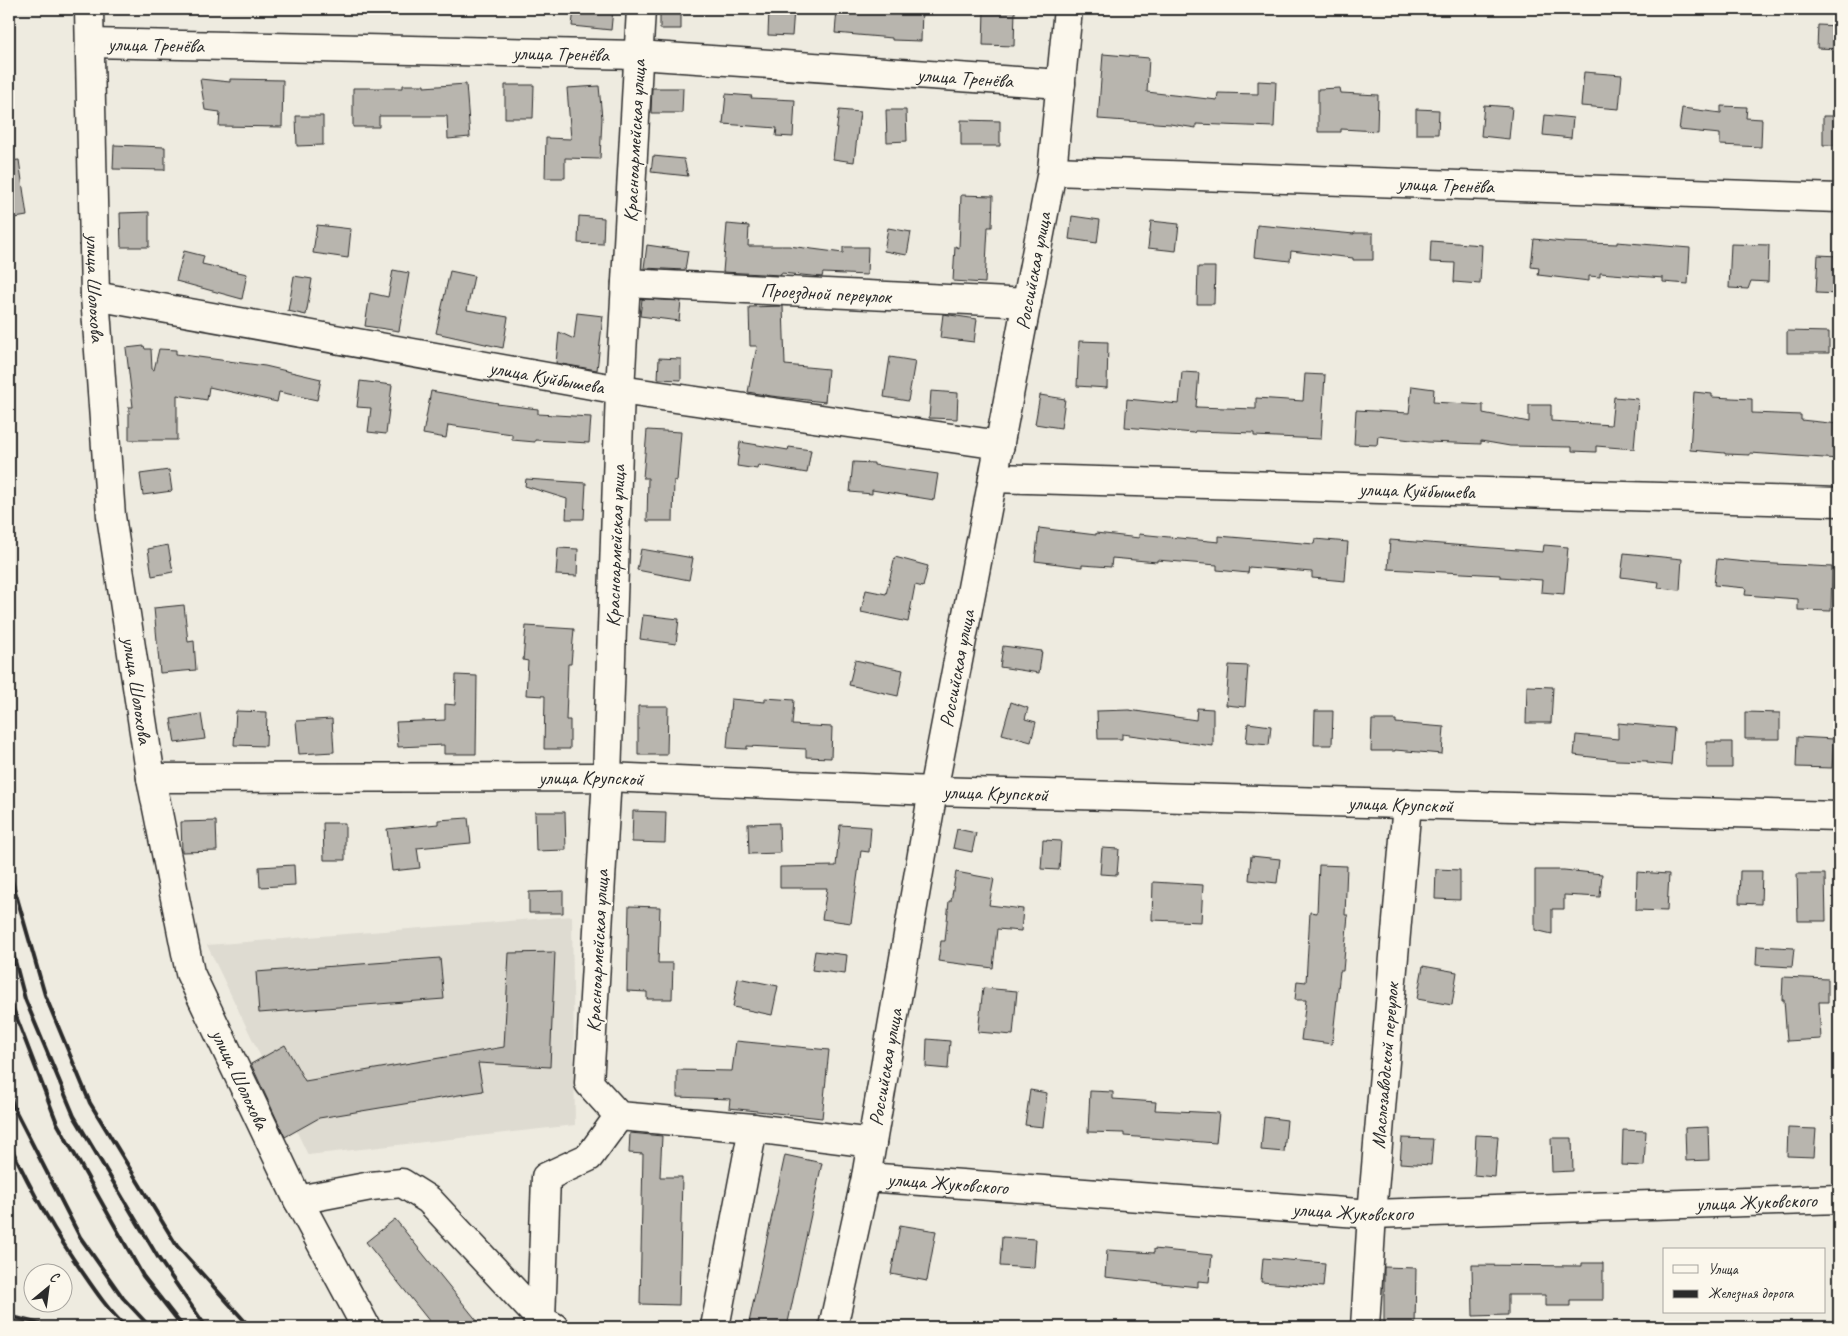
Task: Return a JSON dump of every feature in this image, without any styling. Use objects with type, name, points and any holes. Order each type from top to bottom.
[{"type":"street","name":"улица Шолохова","points":[[89,9],[95,296],[111,516],[152,778],[190,973],[298,1200],[366,1327]]},
{"type":"street","name":"Красноармейская улица","points":[[619,1116],[589,1083],[607,777],[620,390],[641,9]]},
{"type":"street","name":"Российская улица","points":[[832,1327],[866,1176],[934,791],[1052,172],[1068,9]]},
{"type":"street","name":"улица Тренёва","points":[[90,43],[638,55],[1061,84]]},
{"type":"street","name":"улица Тренёва","points":[[1052,172],[1839,198]]},
{"type":"street","name":"Проездной переулок","points":[[626,283],[1027,303]]},
{"type":"street","name":"улица Куйбышева","points":[[95,296],[620,390],[1000,445]]},
{"type":"street","name":"улица Куйбышева","points":[[993,478],[1839,502]]},
{"type":"street","name":"улица Крупской","points":[[152,778],[607,777],[934,791],[1839,816]]},
{"type":"street","name":"Маслозаводской переулок","points":[[1365,1327],[1372,1214],[1407,804]]},
{"type":"street","points":[[548,1324],[546,1177],[589,1157],[619,1116],[753,1128],[872,1143]]},
{"type":"street","points":[[715,1327],[753,1128]]},
{"type":"street","name":"улица Жуковского","points":[[866,1176],[1372,1214],[1839,1199]]},
{"type":"street","points":[[298,1200],[371,1186],[402,1183],[429,1200],[548,1324]]},
{"type":"shaded area","points":[[572,916],[575,1125],[308,1155],[207,945]]},
{"type":"building","points":[[574,9],[613,9],[611,30],[572,26]]},
{"type":"building","points":[[660,9],[681,9],[681,29],[660,29]]},
{"type":"building","points":[[769,9],[794,9],[792,36],[768,35]]},
{"type":"building","points":[[837,9],[922,9],[921,41],[892,40],[892,38],[835,33]]},
{"type":"building","points":[[984,10],[1015,10],[1014,46],[983,45]]},
{"type":"building","points":[[1818,25],[1839,26],[1839,49],[1817,48]]},
{"type":"building","points":[[1103,54],[1149,58],[1147,92],[1217,100],[1218,93],[1258,94],[1258,81],[1276,82],[1274,127],[1196,124],[1196,128],[1170,124],[1098,119]]},
{"type":"building","points":[[1584,72],[1622,75],[1619,109],[1581,106]]},
{"type":"building","points":[[200,79],[230,82],[230,79],[283,80],[282,127],[219,126],[220,112],[205,110]]},
{"type":"building","points":[[466,84],[470,137],[448,139],[447,116],[379,116],[379,127],[353,127],[353,88],[403,88],[403,85],[424,85],[424,87]]},
{"type":"building","points":[[505,85],[534,85],[533,118],[505,118]]},
{"type":"building","points":[[599,86],[602,118],[600,159],[565,158],[565,178],[545,178],[546,138],[571,139],[567,88]]},
{"type":"building","points":[[652,88],[683,88],[682,113],[651,113]]},
{"type":"building","points":[[1340,88],[1341,93],[1378,95],[1377,131],[1341,129],[1341,132],[1318,132],[1318,89]]},
{"type":"building","points":[[726,94],[752,96],[751,98],[795,100],[793,137],[776,136],[777,128],[723,124]]},
{"type":"building","points":[[1484,105],[1512,107],[1509,139],[1481,136]]},
{"type":"building","points":[[1721,106],[1747,107],[1746,118],[1762,119],[1761,147],[1720,145],[1720,134],[1679,130],[1682,108],[1721,113]]},
{"type":"building","points":[[1416,109],[1439,110],[1438,134],[1416,134]]},
{"type":"building","points":[[839,110],[860,112],[854,162],[833,159]]},
{"type":"building","points":[[886,110],[906,110],[907,141],[887,142]]},
{"type":"building","points":[[1545,115],[1573,118],[1571,138],[1543,135]]},
{"type":"building","points":[[296,116],[323,116],[323,145],[297,146]]},
{"type":"building","points":[[1823,116],[1839,116],[1839,145],[1823,145]]},
{"type":"building","points":[[961,120],[1000,121],[1000,146],[961,146]]},
{"type":"building","points":[[114,145],[165,147],[165,170],[113,169]]},
{"type":"building","points":[[653,156],[684,159],[688,176],[651,172]]},
{"type":"building","points":[[19,160],[27,216],[9,219],[9,161]]},
{"type":"building","points":[[961,195],[993,196],[992,227],[988,227],[985,283],[953,281],[955,246],[959,248]]},
{"type":"building","points":[[149,212],[149,247],[121,247],[120,213]]},
{"type":"building","points":[[579,216],[604,218],[603,244],[578,243]]},
{"type":"building","points":[[1072,216],[1100,220],[1097,243],[1069,239]]},
{"type":"building","points":[[1151,221],[1179,224],[1176,251],[1148,248]]},
{"type":"building","points":[[727,224],[749,226],[748,246],[789,246],[843,253],[843,247],[868,247],[867,275],[823,273],[822,277],[781,273],[781,275],[723,272]]},
{"type":"building","points":[[317,225],[351,229],[348,258],[313,253]]},
{"type":"building","points":[[1257,225],[1354,234],[1373,233],[1373,260],[1353,260],[1353,258],[1291,251],[1290,261],[1254,257]]},
{"type":"building","points":[[888,228],[911,232],[907,255],[884,251]]},
{"type":"building","points":[[1534,239],[1617,244],[1617,242],[1690,248],[1688,284],[1663,282],[1663,278],[1600,273],[1600,277],[1589,276],[1589,281],[1538,275],[1539,268],[1531,267]]},
{"type":"building","points":[[1431,241],[1482,245],[1480,284],[1454,282],[1455,263],[1430,262]]},
{"type":"building","points":[[1731,244],[1769,245],[1768,282],[1751,281],[1748,289],[1729,288]]},
{"type":"building","points":[[647,245],[688,251],[685,270],[644,268]]},
{"type":"building","points":[[184,251],[204,256],[202,264],[247,274],[242,299],[176,281]]},
{"type":"building","points":[[1818,255],[1839,256],[1839,294],[1816,293]]},
{"type":"building","points":[[1198,267],[1215,267],[1214,304],[1197,304]]},
{"type":"building","points":[[393,270],[409,273],[399,331],[365,326],[370,293],[388,297]]},
{"type":"building","points":[[450,271],[474,276],[467,310],[508,317],[503,348],[436,333]]},
{"type":"building","points":[[294,276],[312,279],[306,315],[288,311]]},
{"type":"building","points":[[642,299],[681,301],[679,321],[640,316]]},
{"type":"building","points":[[783,306],[785,365],[828,369],[825,402],[748,392],[757,346],[750,346],[749,307]]},
{"type":"building","points":[[577,313],[603,316],[597,370],[556,363],[559,332],[574,339]]},
{"type":"building","points":[[943,314],[977,319],[974,342],[940,338]]},
{"type":"building","points":[[1787,331],[1829,332],[1829,353],[1787,353]]},
{"type":"building","points":[[1079,341],[1108,342],[1107,388],[1077,386]]},
{"type":"building","points":[[144,346],[145,349],[151,349],[152,369],[154,370],[159,349],[176,350],[176,354],[265,366],[321,379],[317,400],[279,392],[277,402],[209,387],[207,400],[177,395],[177,440],[129,440],[129,407],[133,407],[126,348]]},
{"type":"building","points":[[890,357],[915,361],[908,401],[884,397]]},
{"type":"building","points":[[659,358],[681,359],[681,380],[658,379]]},
{"type":"building","points":[[1182,372],[1199,373],[1196,407],[1256,409],[1256,398],[1303,401],[1305,374],[1325,375],[1321,439],[1254,436],[1254,433],[1195,431],[1194,433],[1125,427],[1127,399],[1179,404]]},
{"type":"building","points":[[360,381],[392,385],[386,434],[368,432],[371,408],[357,407]]},
{"type":"building","points":[[1412,386],[1434,389],[1433,402],[1483,405],[1483,413],[1529,422],[1529,405],[1551,405],[1551,421],[1611,425],[1614,397],[1638,399],[1634,449],[1596,446],[1596,452],[1572,451],[1572,447],[1510,446],[1481,441],[1481,444],[1428,442],[1378,436],[1377,445],[1354,444],[1356,410],[1409,413]]},
{"type":"building","points":[[431,391],[497,404],[538,409],[538,414],[591,417],[589,443],[512,440],[512,434],[448,425],[446,438],[423,434]]},
{"type":"building","points":[[931,391],[958,393],[957,419],[929,418]]},
{"type":"building","points":[[1694,392],[1712,394],[1712,397],[1752,399],[1752,413],[1801,415],[1801,420],[1839,424],[1839,459],[1750,453],[1750,455],[1725,454],[1690,450]]},
{"type":"building","points":[[1040,395],[1065,399],[1061,428],[1035,424]]},
{"type":"building","points":[[647,430],[681,432],[677,481],[674,480],[673,521],[647,521],[648,478],[643,478]]},
{"type":"building","points":[[740,442],[788,450],[789,447],[811,450],[807,473],[758,465],[757,469],[737,466]]},
{"type":"building","points":[[853,462],[874,463],[874,465],[938,474],[934,500],[872,490],[872,494],[850,492]]},
{"type":"building","points":[[169,470],[172,491],[143,495],[140,474]]},
{"type":"building","points":[[526,479],[586,483],[584,519],[566,519],[567,499],[525,486]]},
{"type":"building","points":[[1039,528],[1096,535],[1096,533],[1139,538],[1139,534],[1219,542],[1219,536],[1314,544],[1315,539],[1348,542],[1345,581],[1312,578],[1312,572],[1249,567],[1248,573],[1217,570],[1217,565],[1157,560],[1157,562],[1112,558],[1111,567],[1082,565],[1082,567],[1035,561]]},
{"type":"building","points":[[1390,540],[1543,552],[1544,545],[1568,547],[1564,594],[1541,592],[1542,580],[1500,577],[1500,575],[1388,569]]},
{"type":"building","points":[[168,545],[173,572],[152,576],[148,549]]},
{"type":"building","points":[[558,548],[578,549],[577,576],[556,575]]},
{"type":"building","points":[[641,549],[693,558],[689,580],[637,570]]},
{"type":"building","points":[[1624,553],[1682,559],[1680,590],[1658,588],[1659,582],[1621,577]]},
{"type":"building","points":[[895,557],[928,566],[923,587],[915,585],[908,622],[861,612],[866,590],[886,594]]},
{"type":"building","points":[[1717,559],[1832,567],[1831,611],[1798,610],[1798,599],[1745,595],[1746,588],[1714,585]]},
{"type":"building","points":[[184,605],[188,642],[194,641],[196,670],[160,673],[154,608]]},
{"type":"building","points":[[643,615],[679,619],[676,644],[640,639]]},
{"type":"building","points":[[526,626],[574,629],[571,664],[568,664],[566,720],[570,720],[570,749],[544,749],[545,696],[526,695],[528,661],[523,660]]},
{"type":"building","points":[[1003,646],[1042,651],[1039,673],[1000,667]]},
{"type":"building","points":[[855,660],[903,670],[898,696],[849,685]]},
{"type":"building","points":[[1229,665],[1248,666],[1245,707],[1226,705]]},
{"type":"building","points":[[456,675],[477,676],[476,754],[444,754],[444,745],[398,747],[396,722],[445,720],[445,704],[455,705]]},
{"type":"building","points":[[1527,686],[1553,687],[1551,723],[1526,723]]},
{"type":"building","points":[[765,698],[794,700],[792,725],[832,727],[831,758],[806,757],[806,749],[747,746],[747,749],[727,748],[731,699],[765,702]]},
{"type":"building","points":[[1011,702],[1028,708],[1025,719],[1036,722],[1031,742],[1002,734]]},
{"type":"building","points":[[638,706],[668,706],[667,755],[638,755]]},
{"type":"building","points":[[1197,708],[1213,709],[1213,746],[1122,734],[1122,739],[1098,739],[1097,711],[1129,710],[1196,720]]},
{"type":"building","points":[[236,711],[267,712],[266,746],[234,745]]},
{"type":"building","points":[[1315,711],[1333,711],[1332,745],[1314,745]]},
{"type":"building","points":[[1745,712],[1780,713],[1780,739],[1745,739]]},
{"type":"building","points":[[201,714],[205,739],[175,743],[171,719]]},
{"type":"building","points":[[332,719],[334,752],[299,754],[296,721]]},
{"type":"building","points":[[1372,720],[1396,720],[1396,723],[1444,727],[1442,754],[1395,750],[1371,751]]},
{"type":"building","points":[[1248,723],[1271,726],[1269,745],[1246,743]]},
{"type":"building","points":[[1618,723],[1674,728],[1671,765],[1647,763],[1647,761],[1574,755],[1576,735],[1618,739]]},
{"type":"building","points":[[1797,737],[1834,739],[1832,768],[1796,767]]},
{"type":"building","points":[[1707,742],[1732,742],[1732,768],[1707,768]]},
{"type":"building","points":[[633,811],[666,812],[665,843],[632,842]]},
{"type":"building","points":[[535,812],[565,812],[566,850],[536,851]]},
{"type":"building","points":[[468,818],[471,843],[417,848],[420,868],[392,871],[387,829],[438,824],[438,820]]},
{"type":"building","points":[[216,821],[217,851],[182,852],[181,822]]},
{"type":"building","points":[[323,823],[345,823],[345,860],[324,860]]},
{"type":"building","points":[[779,823],[780,853],[749,854],[748,824]]},
{"type":"building","points":[[840,825],[871,827],[869,852],[861,851],[851,923],[822,919],[827,888],[780,888],[780,867],[836,866]]},
{"type":"building","points":[[957,829],[976,833],[972,852],[953,848]]},
{"type":"building","points":[[1043,840],[1061,841],[1059,870],[1041,869]]},
{"type":"building","points":[[1102,848],[1119,849],[1117,875],[1100,874]]},
{"type":"building","points":[[1251,856],[1280,859],[1277,883],[1249,880]]},
{"type":"building","points":[[294,865],[295,885],[260,887],[259,867]]},
{"type":"building","points":[[1319,865],[1347,866],[1345,915],[1348,915],[1343,971],[1340,971],[1332,1044],[1301,1040],[1306,1000],[1295,1000],[1297,981],[1306,982],[1310,912],[1317,913]]},
{"type":"building","points":[[1436,869],[1460,870],[1460,900],[1435,899]]},
{"type":"building","points":[[1535,870],[1564,870],[1602,874],[1600,897],[1564,895],[1564,909],[1552,909],[1552,934],[1535,930]]},
{"type":"building","points":[[1740,871],[1762,871],[1761,904],[1739,903]]},
{"type":"building","points":[[956,872],[994,879],[989,905],[1023,909],[1021,931],[997,929],[993,968],[938,961],[941,941],[945,941],[949,901],[951,901]]},
{"type":"building","points":[[1637,872],[1669,874],[1667,911],[1636,910]]},
{"type":"building","points":[[1797,874],[1825,874],[1826,921],[1798,921]]},
{"type":"building","points":[[1153,882],[1203,885],[1201,922],[1152,920]]},
{"type":"building","points":[[563,891],[563,913],[529,913],[529,892]]},
{"type":"building","points":[[629,906],[660,907],[658,963],[673,963],[672,999],[647,999],[647,992],[627,991]]},
{"type":"building","points":[[1757,946],[1794,948],[1792,967],[1756,965]]},
{"type":"building","points":[[815,951],[847,955],[845,974],[812,970]]},
{"type":"building","points":[[555,952],[550,1067],[478,1063],[483,1091],[319,1118],[285,1137],[251,1064],[285,1045],[305,1081],[504,1047],[509,953]]},
{"type":"building","points":[[440,958],[444,999],[259,1013],[256,972]]},
{"type":"building","points":[[1423,966],[1457,972],[1452,1005],[1417,999]]},
{"type":"building","points":[[1783,977],[1828,979],[1828,1002],[1819,1002],[1821,1039],[1787,1041],[1784,1000],[1782,1000]]},
{"type":"building","points":[[738,978],[778,986],[772,1015],[733,1007]]},
{"type":"building","points":[[983,988],[1017,991],[1013,1035],[978,1032]]},
{"type":"building","points":[[927,1039],[950,1041],[948,1069],[926,1067]]},
{"type":"building","points":[[736,1041],[829,1050],[822,1118],[729,1108],[730,1099],[677,1097],[677,1070],[732,1071]]},
{"type":"building","points":[[1030,1090],[1047,1093],[1043,1127],[1025,1125]]},
{"type":"building","points":[[1090,1091],[1113,1092],[1113,1099],[1156,1102],[1155,1110],[1219,1113],[1216,1143],[1124,1136],[1124,1133],[1088,1132]]},
{"type":"building","points":[[1264,1117],[1287,1120],[1284,1152],[1261,1150]]},
{"type":"building","points":[[1708,1127],[1709,1160],[1686,1161],[1685,1128]]},
{"type":"building","points":[[1788,1128],[1816,1129],[1814,1157],[1787,1156]]},
{"type":"building","points":[[1623,1130],[1646,1131],[1644,1166],[1622,1165]]},
{"type":"building","points":[[630,1133],[662,1136],[660,1177],[682,1177],[679,1305],[640,1304],[643,1154],[629,1153]]},
{"type":"building","points":[[1476,1135],[1498,1136],[1495,1177],[1474,1175]]},
{"type":"building","points":[[1402,1138],[1433,1139],[1431,1165],[1400,1163]]},
{"type":"building","points":[[1551,1138],[1572,1138],[1573,1171],[1552,1172]]},
{"type":"building","points":[[785,1155],[822,1163],[787,1327],[748,1327]]},
{"type":"building","points":[[395,1219],[482,1327],[434,1327],[366,1242]]},
{"type":"building","points":[[900,1225],[936,1231],[927,1281],[891,1274]]},
{"type":"building","points":[[1002,1237],[1036,1239],[1034,1268],[1000,1266]]},
{"type":"building","points":[[1154,1249],[1212,1255],[1209,1282],[1198,1281],[1198,1287],[1105,1277],[1107,1250],[1154,1253]]},
{"type":"building","points":[[1263,1258],[1325,1263],[1323,1287],[1261,1282]]},
{"type":"building","points":[[1582,1263],[1603,1263],[1603,1300],[1570,1300],[1570,1306],[1545,1306],[1545,1295],[1508,1295],[1508,1315],[1473,1316],[1472,1265],[1582,1266]]},
{"type":"building","points":[[1384,1267],[1416,1268],[1415,1327],[1384,1327]]},
{"type":"railway","points":[[9,870],[45,995],[90,1103],[177,1246],[250,1327]]},
{"type":"railway","points":[[9,938],[25,999],[74,1116],[159,1259],[206,1327]]},
{"type":"railway","points":[[9,998],[57,1123],[143,1276],[183,1327]]},
{"type":"railway","points":[[9,1091],[14,1108],[80,1237],[123,1298],[150,1327]]},
{"type":"railway","points":[[9,1143],[34,1193],[62,1242],[103,1301],[126,1327]]},
{"type":"railway","points":[[9,1316],[51,1327]]}]
